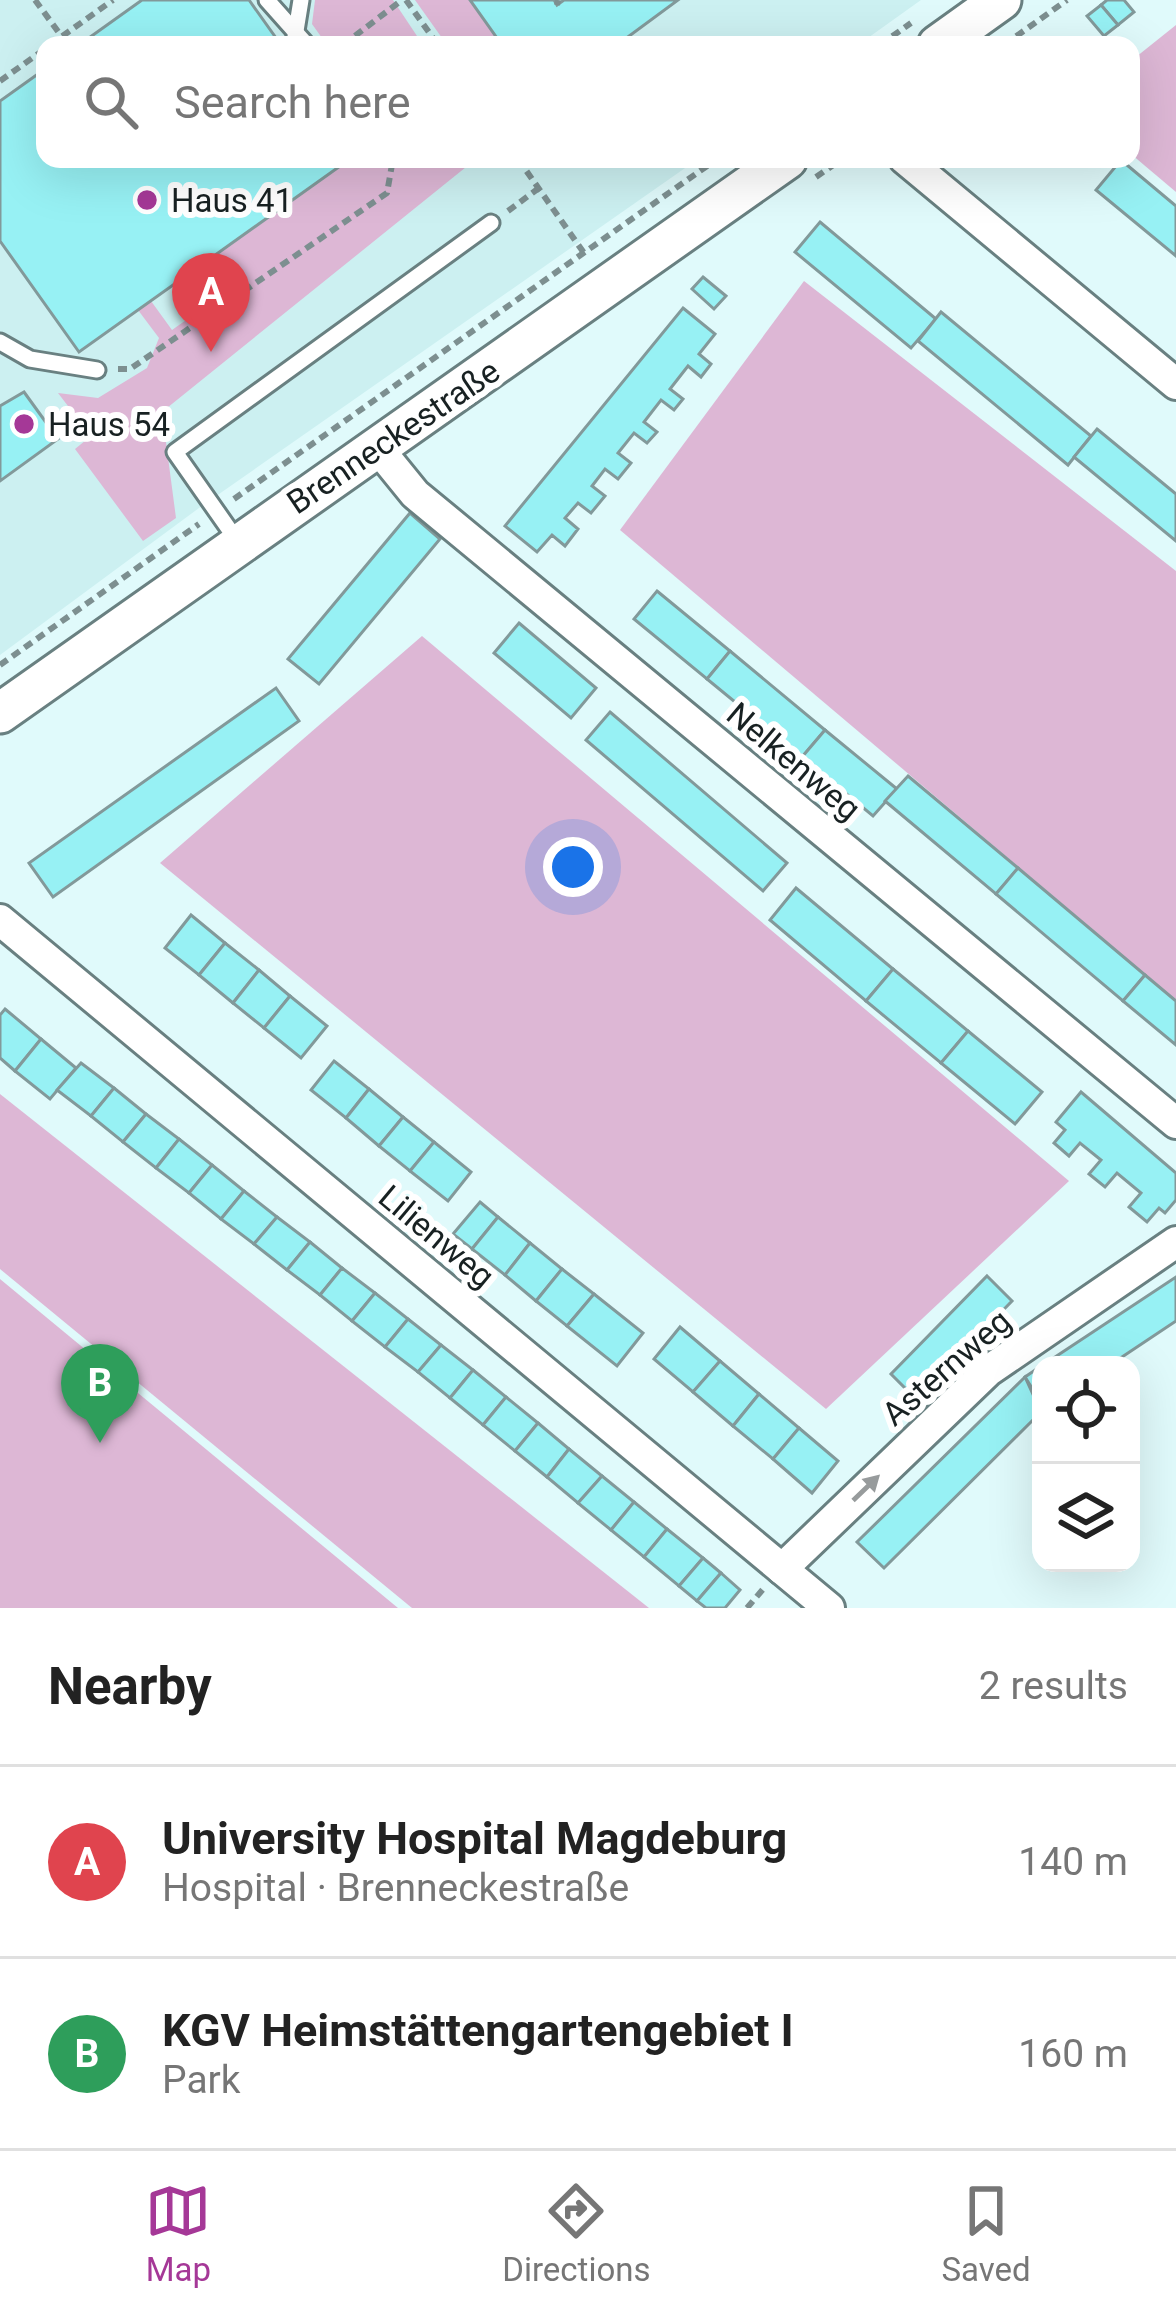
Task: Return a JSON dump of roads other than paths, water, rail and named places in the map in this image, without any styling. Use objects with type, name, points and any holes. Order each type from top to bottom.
[{"type":"street","points":[[951,36],[1001,0]]},
{"type":"street","name":"Brenneckestraße","points":[[0,713],[227,527],[376,446],[774,168]]},
{"type":"street","points":[[915,168],[1176,384]]},
{"type":"street","name":"Nelkenweg","points":[[376,446],[415,494],[1176,1123]]},
{"type":"street","name":"Lilienweg","points":[[0,920],[829,1608]]},
{"type":"street","name":"Asternweg","points":[[782,1570],[988,1371],[1176,1243]]},
{"type":"lane","points":[[267,0],[297,36]]},
{"type":"lane","points":[[301,36],[302,0]]},
{"type":"lane","points":[[227,527],[175,452],[491,223]]},
{"type":"lane","points":[[0,342],[30,359],[97,370]]},
{"type":"place","name":"Haus 41","points":[[147,200]]},
{"type":"place","name":"University Hospital Magdeburg","points":[[211,352]]},
{"type":"place","name":"Haus 54","points":[[24,424]]},
{"type":"place","name":"KGV Heimstättengartengebiet I","points":[[100,1443]]}]
